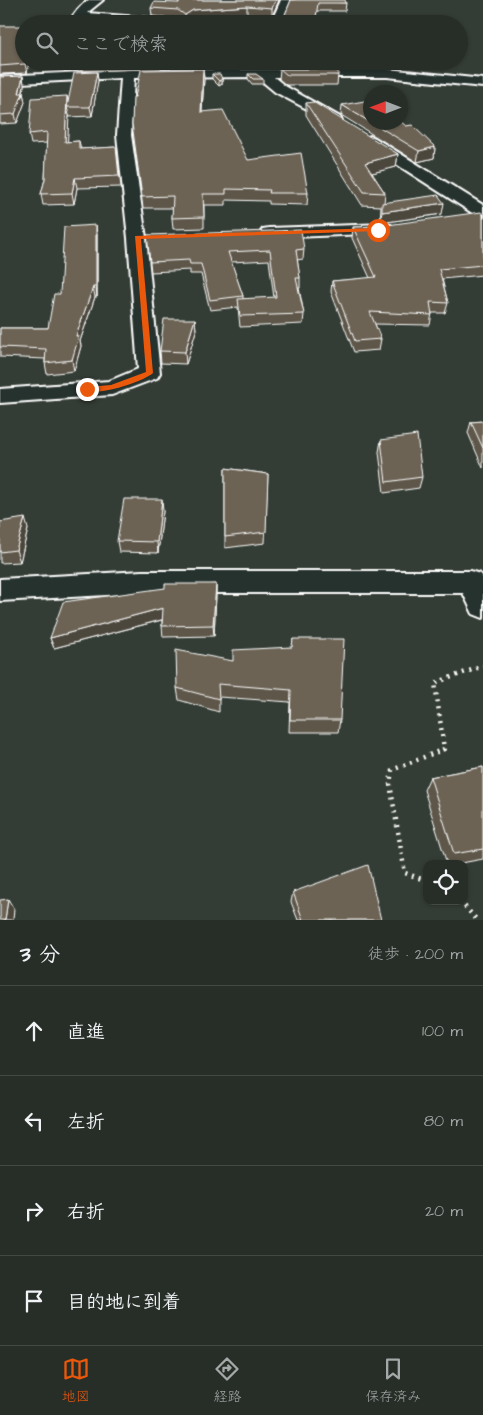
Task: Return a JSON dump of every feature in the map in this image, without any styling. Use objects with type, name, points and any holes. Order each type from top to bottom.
[{"type":"street","points":[[80,15],[86,7],[97,0]]},
{"type":"street","points":[[280,15],[288,0]]},
{"type":"street","points":[[0,80],[205,70]]},
{"type":"street","points":[[264,70],[280,89],[351,130],[477,215]]},
{"type":"street","points":[[324,70],[387,73],[483,83]]},
{"type":"street","points":[[0,396],[112,388],[150,373],[147,237],[124,135],[128,74]]},
{"type":"street","points":[[256,234],[378,230],[406,226]]},
{"type":"street","points":[[0,590],[142,582],[470,582],[476,589],[483,606]]},
{"type":"path","points":[[423,879],[406,872],[390,784],[392,770],[444,748],[435,683],[483,666]]},
{"type":"path","points":[[464,905],[477,920]]},
{"type":"building","points":[[179,0],[276,0],[272,8],[247,6],[193,10],[185,15],[178,10],[151,8],[154,2],[179,3]]},
{"type":"building","points":[[291,0],[345,0],[346,3],[318,3],[316,15],[285,15]]},
{"type":"building","points":[[0,26],[15,26],[15,65],[0,66]]},
{"type":"building","points":[[141,70],[203,70],[201,112],[223,110],[248,160],[301,153],[308,193],[269,193],[270,190],[226,189],[226,194],[203,194],[204,217],[172,218],[173,196],[142,197],[132,124],[133,97],[135,97]]},
{"type":"building","points":[[281,70],[338,70],[338,75],[287,75]]},
{"type":"building","points":[[97,72],[90,107],[67,107],[74,73]]},
{"type":"building","points":[[212,74],[220,74],[222,79],[219,81]]},
{"type":"building","points":[[248,74],[256,74],[263,79],[253,79]]},
{"type":"building","points":[[23,76],[19,93],[23,93],[15,114],[0,115],[0,77]]},
{"type":"building","points":[[67,96],[65,142],[79,141],[79,149],[116,147],[119,176],[75,178],[72,193],[41,194],[45,179],[47,132],[29,134],[32,98]]},
{"type":"building","points":[[363,101],[363,118],[342,105]]},
{"type":"building","points":[[313,102],[398,154],[365,163],[385,193],[364,192],[306,103]]},
{"type":"building","points":[[412,125],[435,147],[419,151],[384,130],[408,130],[408,126]]},
{"type":"building","points":[[438,195],[444,203],[382,212],[382,203]]},
{"type":"building","points":[[481,212],[483,215],[483,265],[439,269],[448,303],[430,302],[432,315],[370,312],[381,339],[355,341],[332,281],[376,277],[353,227],[380,226]]},
{"type":"building","points":[[96,225],[96,287],[93,287],[76,336],[79,336],[72,360],[45,363],[46,349],[0,347],[0,328],[48,328],[54,294],[60,294],[64,227]]},
{"type":"building","points":[[301,230],[304,249],[296,250],[300,278],[296,278],[304,314],[240,316],[238,299],[276,297],[270,250],[228,252],[243,296],[210,300],[201,264],[190,264],[189,260],[150,262],[147,235]]},
{"type":"building","points":[[164,319],[195,319],[185,352],[160,351]]},
{"type":"building","points":[[483,421],[483,448],[471,422]]},
{"type":"building","points":[[417,435],[422,477],[386,482],[381,440]]},
{"type":"building","points":[[225,468],[268,474],[266,532],[225,537]]},
{"type":"building","points":[[124,499],[162,499],[157,542],[117,541]]},
{"type":"building","points":[[25,518],[16,550],[0,552],[0,522]]},
{"type":"building","points":[[165,584],[216,584],[213,625],[162,626],[163,608],[50,638],[63,602],[165,588]]},
{"type":"building","points":[[293,639],[344,639],[340,720],[290,720],[291,690],[218,684],[219,699],[177,688],[176,650],[233,661],[233,650],[292,647]]},
{"type":"building","points":[[483,767],[483,849],[454,854],[430,777]]},
{"type":"building","points":[[368,865],[381,920],[303,920],[293,892]]},
{"type":"building","points":[[8,899],[5,920],[0,920],[0,900]]},
{"type":"route","points":[[87,389],[112,388],[150,373],[137,238],[378,230]]}]
